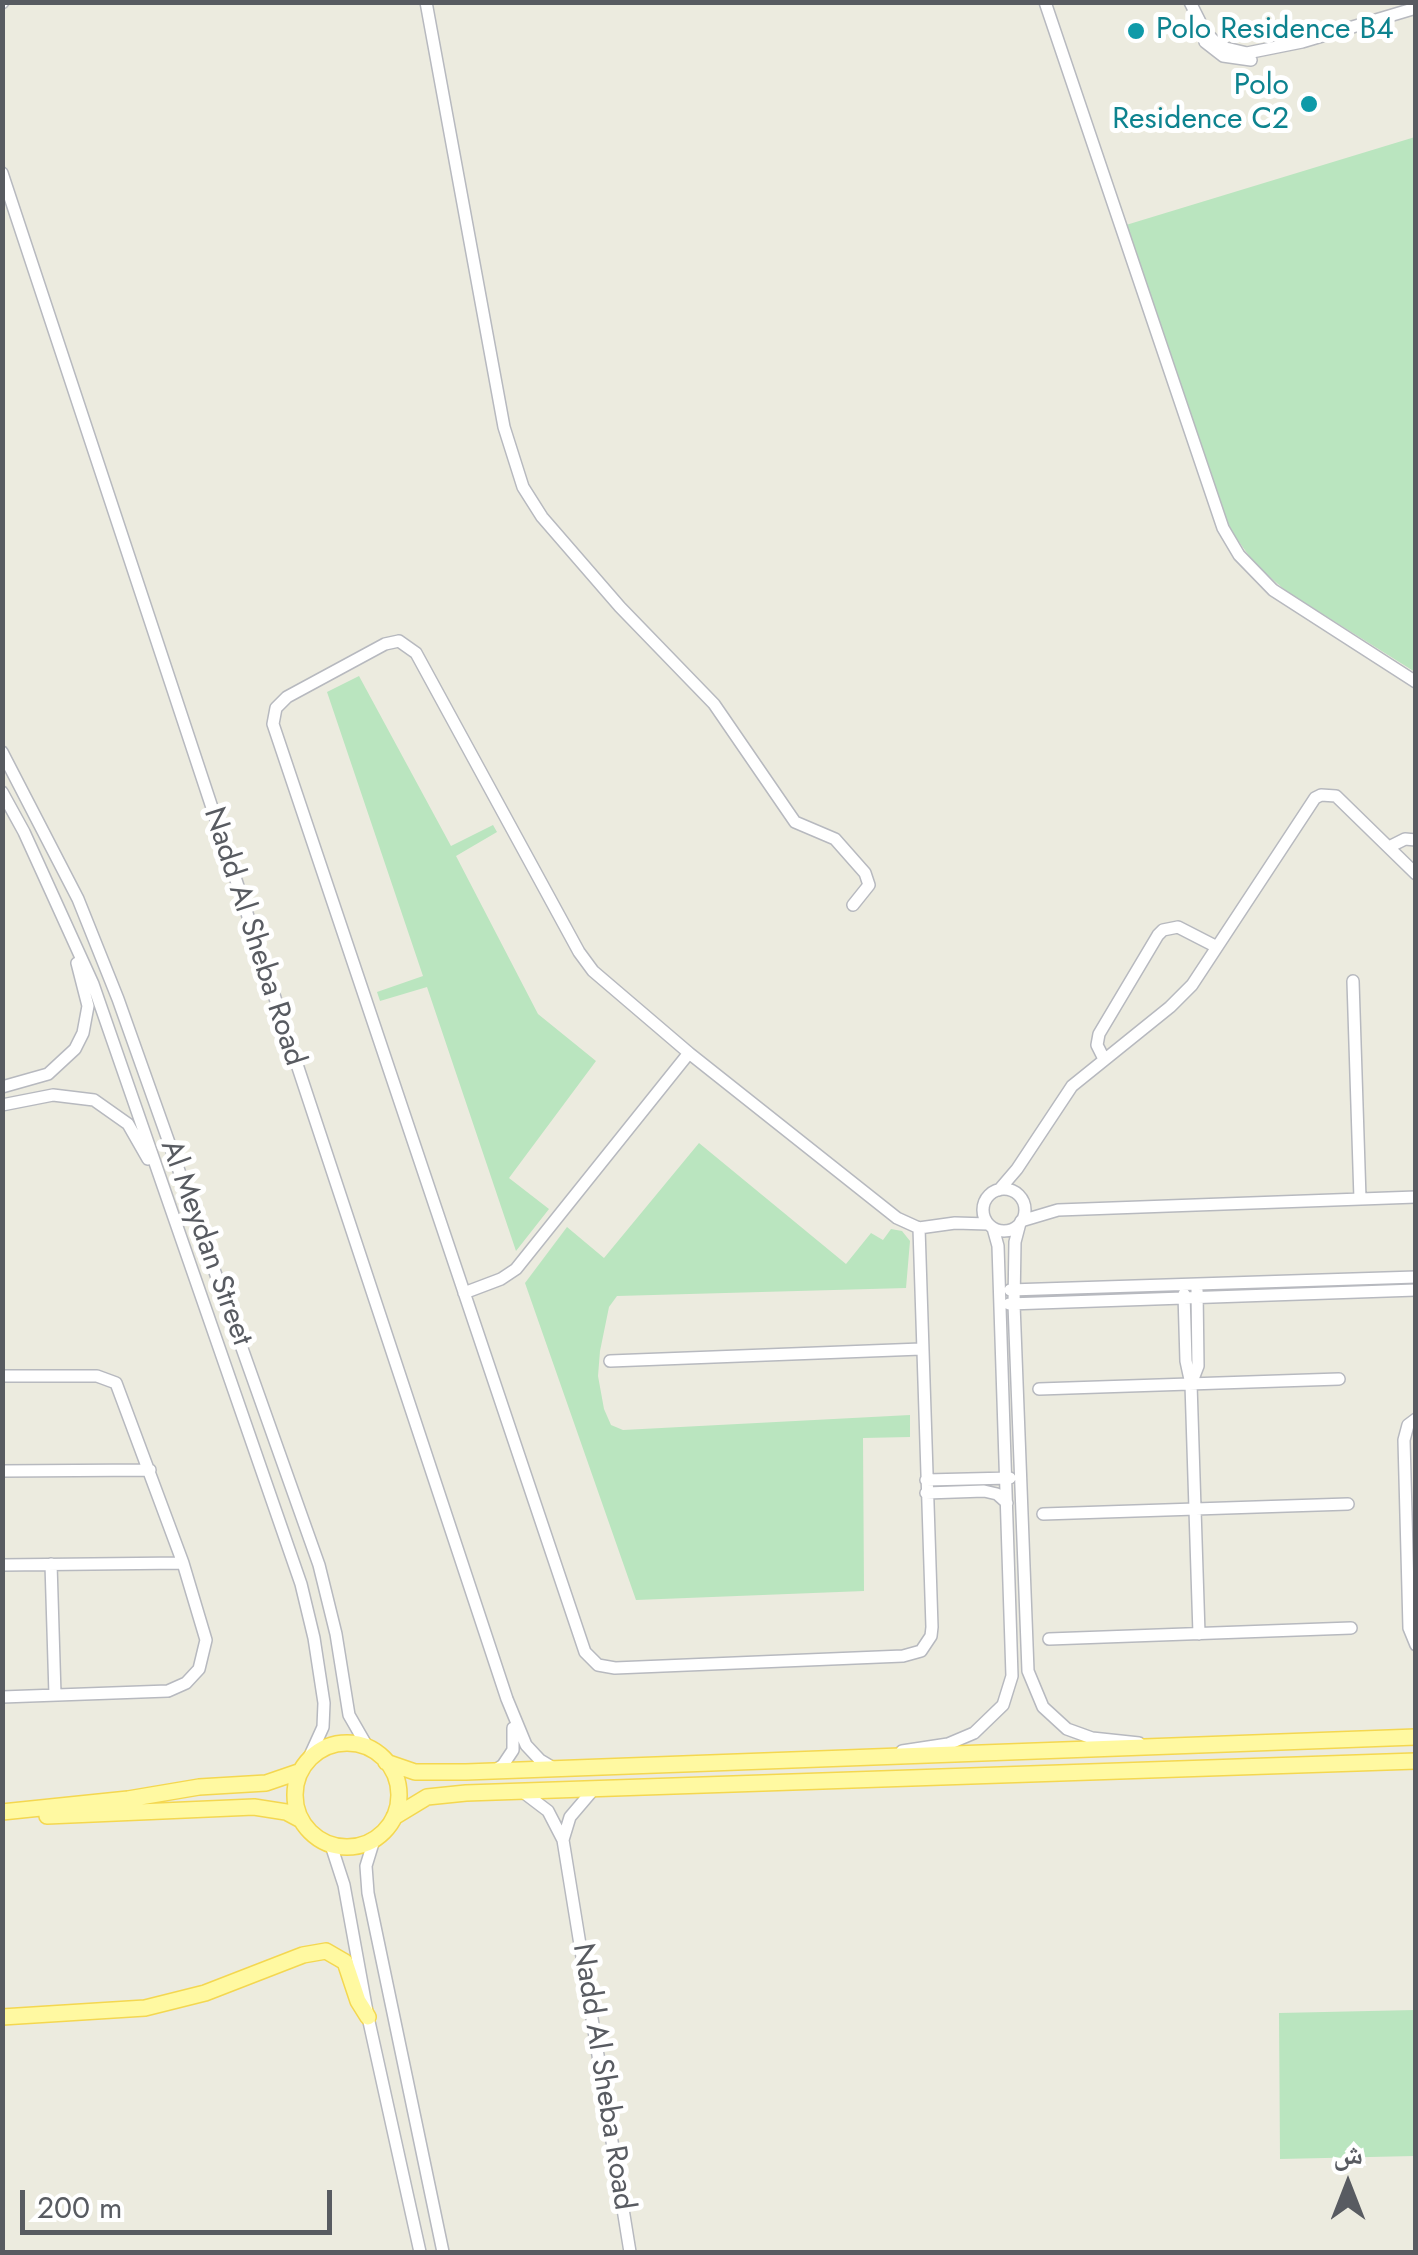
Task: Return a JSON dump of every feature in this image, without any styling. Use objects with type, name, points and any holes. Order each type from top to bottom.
[{"type":"main road","points":[[10,1812],[199,1787],[266,1783],[304,1766],[321,1750],[352,1744],[415,1772],[1416,1737]]},
{"type":"main road","points":[[386,1762],[398,1788],[394,1816]]},
{"type":"main road","points":[[304,1766],[295,1795],[301,1820],[308,1830],[331,1845],[353,1847],[374,1840],[394,1816],[418,1800],[436,1795],[1416,1762]]},
{"type":"main road","points":[[10,1812],[64,1817],[254,1806],[286,1812],[301,1820]]},
{"type":"main road","points":[[2,2017],[114,2012],[160,2005],[205,1993],[303,1955],[326,1951],[346,1962],[368,2017]]},
{"type":"street","points":[[426,2],[506,436],[523,488],[607,592],[714,704],[795,822],[835,838],[865,872],[867,889],[853,905]]},
{"type":"street","points":[[1044,2],[1224,528],[1250,567],[1274,590],[1416,682]]},
{"type":"street","points":[[1189,2],[1203,40],[1216,52],[1231,59],[1254,60],[1416,8]]},
{"type":"street","name":"Nadd Al Sheba Road","points":[[2,173],[507,1699],[526,1745],[555,1769]]},
{"type":"street","points":[[919,1228],[932,1627],[927,1644],[912,1655],[615,1668],[598,1664],[582,1644],[275,732],[273,716],[280,702],[385,644],[399,641],[412,648],[586,962],[600,979],[898,1218],[919,1228],[955,1223],[1008,1231],[1021,1222],[1058,1210],[1416,1197]]},
{"type":"street","name":"Al Meydan Street","points":[[2,752],[47,834],[112,982],[319,1565],[350,1715],[368,1748]]},
{"type":"street","name":"Al Meydan Street","points":[[2,792],[93,984],[293,1557],[308,1611],[325,1715],[320,1739],[304,1766]]},
{"type":"street","points":[[955,1223],[999,1190],[1068,1091],[1178,1000],[1218,947],[1315,798],[1336,796],[1416,874]]},
{"type":"street","points":[[1390,848],[1405,839],[1416,840]]},
{"type":"street","points":[[1104,1060],[1097,1045],[1099,1034],[1163,930],[1178,926],[1218,947]]},
{"type":"street","points":[[2,1086],[48,1074],[70,1056],[80,1041],[87,997],[70,930]]},
{"type":"street","points":[[1353,981],[1360,1199]]},
{"type":"street","points":[[464,1293],[501,1279],[516,1268],[689,1052]]},
{"type":"street","points":[[2,1106],[52,1095],[94,1100],[128,1124],[154,1172],[164,1181]]},
{"type":"street","points":[[1022,1161],[1024,1212],[1015,1246],[1014,1297],[1026,1661],[1037,1698],[1050,1715],[1075,1732],[1153,1747]]},
{"type":"street","points":[[999,1190],[1012,1191],[1022,1200],[1058,1210]]},
{"type":"street","points":[[893,1755],[966,1738],[989,1722],[1007,1696],[1012,1676],[998,1246],[983,1213],[985,1201]]},
{"type":"street","points":[[1000,1297],[1191,1291],[1416,1277]]},
{"type":"street","points":[[1191,1291],[1416,1290]]},
{"type":"street","points":[[1191,1291],[1186,1361],[1191,1384],[1199,1634]]},
{"type":"street","points":[[610,1361],[920,1349]]},
{"type":"street","points":[[2,1376],[97,1376],[111,1378],[121,1388],[206,1640],[203,1660],[193,1676],[168,1690],[2,1698]]},
{"type":"street","points":[[1039,1389],[1339,1379]]},
{"type":"street","points":[[1416,1419],[1408,1426],[1404,1440],[1409,1628],[1416,1645]]},
{"type":"street","points":[[2,1471],[150,1470]]},
{"type":"street","points":[[926,1486],[1006,1477],[1014,1483],[1016,1533],[1022,1543]]},
{"type":"street","points":[[926,1486],[984,1491],[997,1494],[1007,1503]]},
{"type":"street","points":[[1042,1514],[1348,1504]]},
{"type":"street","points":[[2,1564],[183,1563]]},
{"type":"street","points":[[51,1564],[54,1696]]},
{"type":"street","points":[[1049,1639],[1351,1628]]},
{"type":"street","name":"Nadd Al Sheba Road","points":[[494,1771],[510,1758],[515,1741],[507,1699]]},
{"type":"street","points":[[563,1840],[570,1818],[593,1790]]},
{"type":"street","points":[[524,1792],[548,1811],[563,1840]]},
{"type":"street","points":[[374,1840],[366,1866],[368,1893],[443,2252]]},
{"type":"street","name":"Nadd Al Sheba Road","points":[[563,1840],[630,2252]]},
{"type":"street","points":[[331,1845],[344,1884],[368,2017],[420,2252]]},
{"type":"green space","points":[[1415,137],[1415,672],[1286,591],[1255,564],[1234,535],[1126,225]]},
{"type":"green space","points":[[359,676],[451,846],[493,825],[497,832],[456,856],[538,1014],[596,1061],[509,1178],[549,1209],[516,1251],[427,987],[380,1001],[377,992],[423,976],[327,692]]},
{"type":"green space","points":[[699,1143],[846,1264],[871,1233],[883,1240],[891,1229],[902,1231],[910,1241],[906,1288],[617,1296],[609,1307],[600,1351],[598,1376],[604,1409],[611,1425],[623,1430],[910,1415],[910,1437],[863,1438],[864,1591],[636,1600],[525,1283],[567,1227],[604,1258]]},
{"type":"green space","points":[[1415,2010],[1415,2156],[1280,2159],[1279,2013]]},
{"type":"place","name":"Polo Residence B4","points":[[1136,31]]},
{"type":"place","name":"Polo Residence C2","points":[[1309,104]]}]
